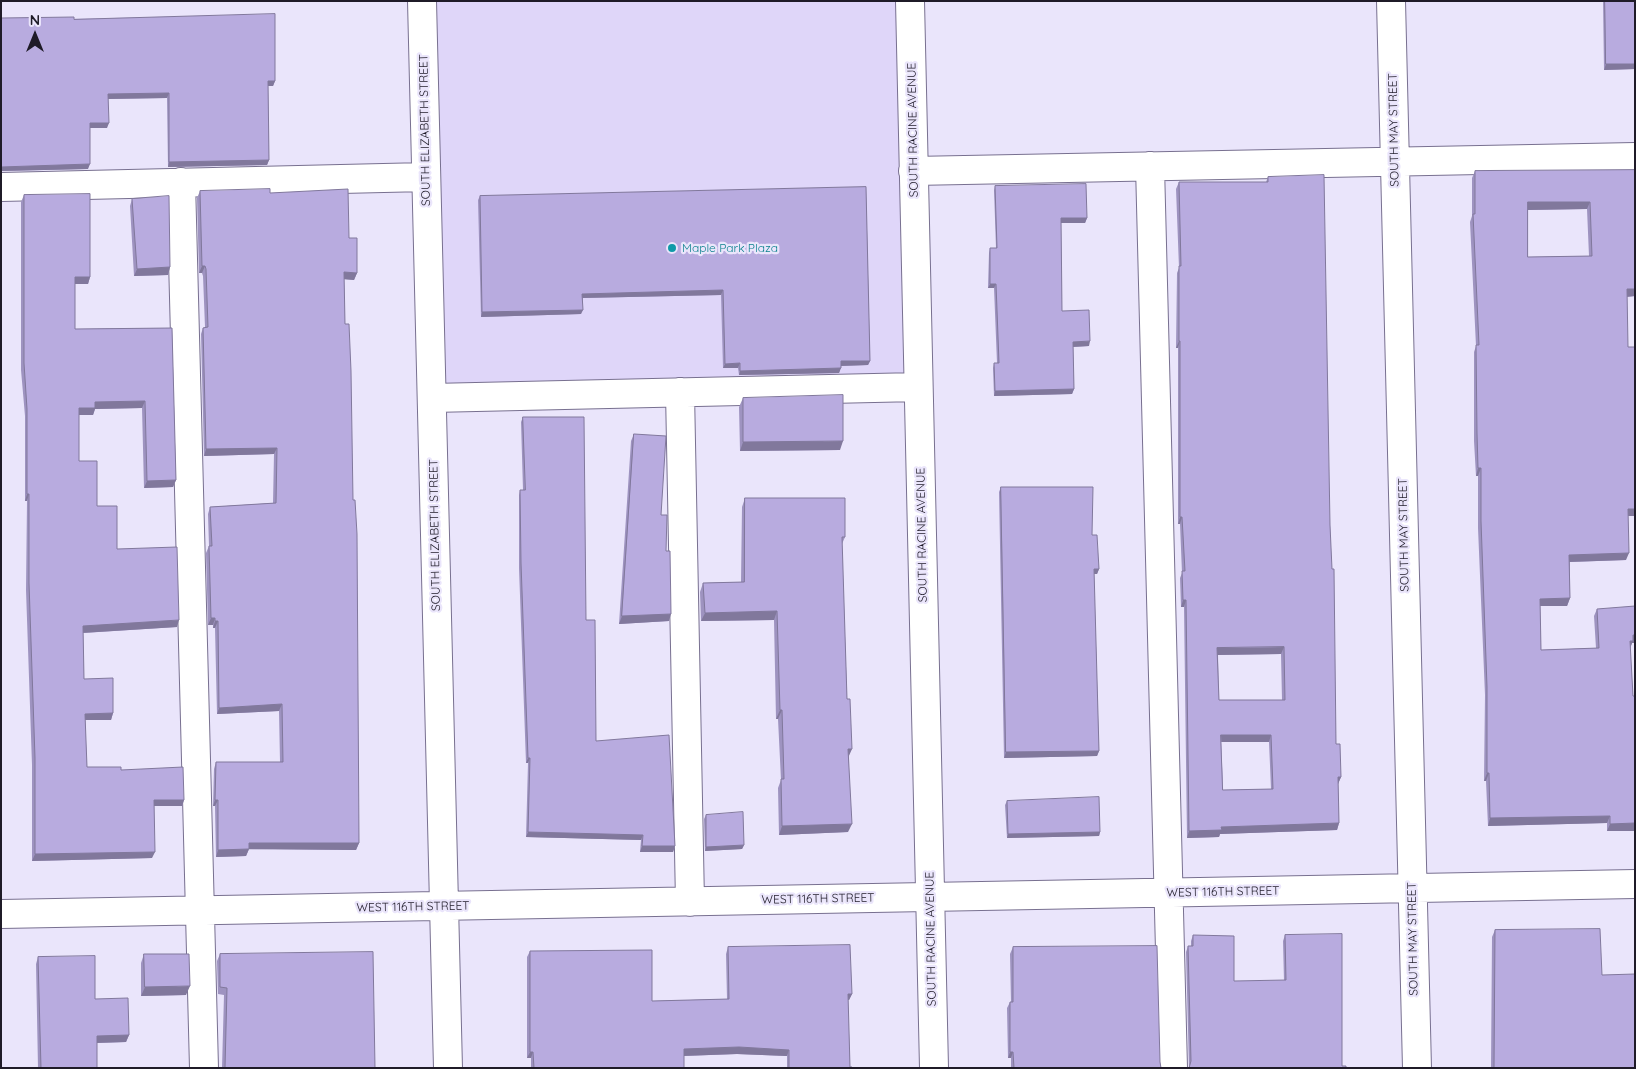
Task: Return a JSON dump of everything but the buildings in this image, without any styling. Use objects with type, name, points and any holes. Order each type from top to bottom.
[{"type":"street","name":"SOUTH ELIZABETH STREET","points":[[422,1],[448,1068]]},
{"type":"street","name":"SOUTH RACINE AVENUE","points":[[910,1],[934,1068]]},
{"type":"street","name":"SOUTH MAY STREET","points":[[1391,1],[1417,1068]]},
{"type":"street","points":[[913,171],[1635,158]]},
{"type":"street","points":[[1150,166],[1173,1068]]},
{"type":"street","points":[[1,187],[426,177]]},
{"type":"street","points":[[182,182],[204,1068]]},
{"type":"street","points":[[432,398],[918,386]]},
{"type":"street","points":[[680,392],[690,902]]},
{"type":"street","name":"WEST 116TH STREET","points":[[1,914],[1635,884]]},
{"type":"shaded area","name":"Maple Park Plaza","points":[[434,1],[899,1],[907,380],[442,390]]},
{"type":"place","name":"Maple Park Plaza","points":[[672,248]]}]
